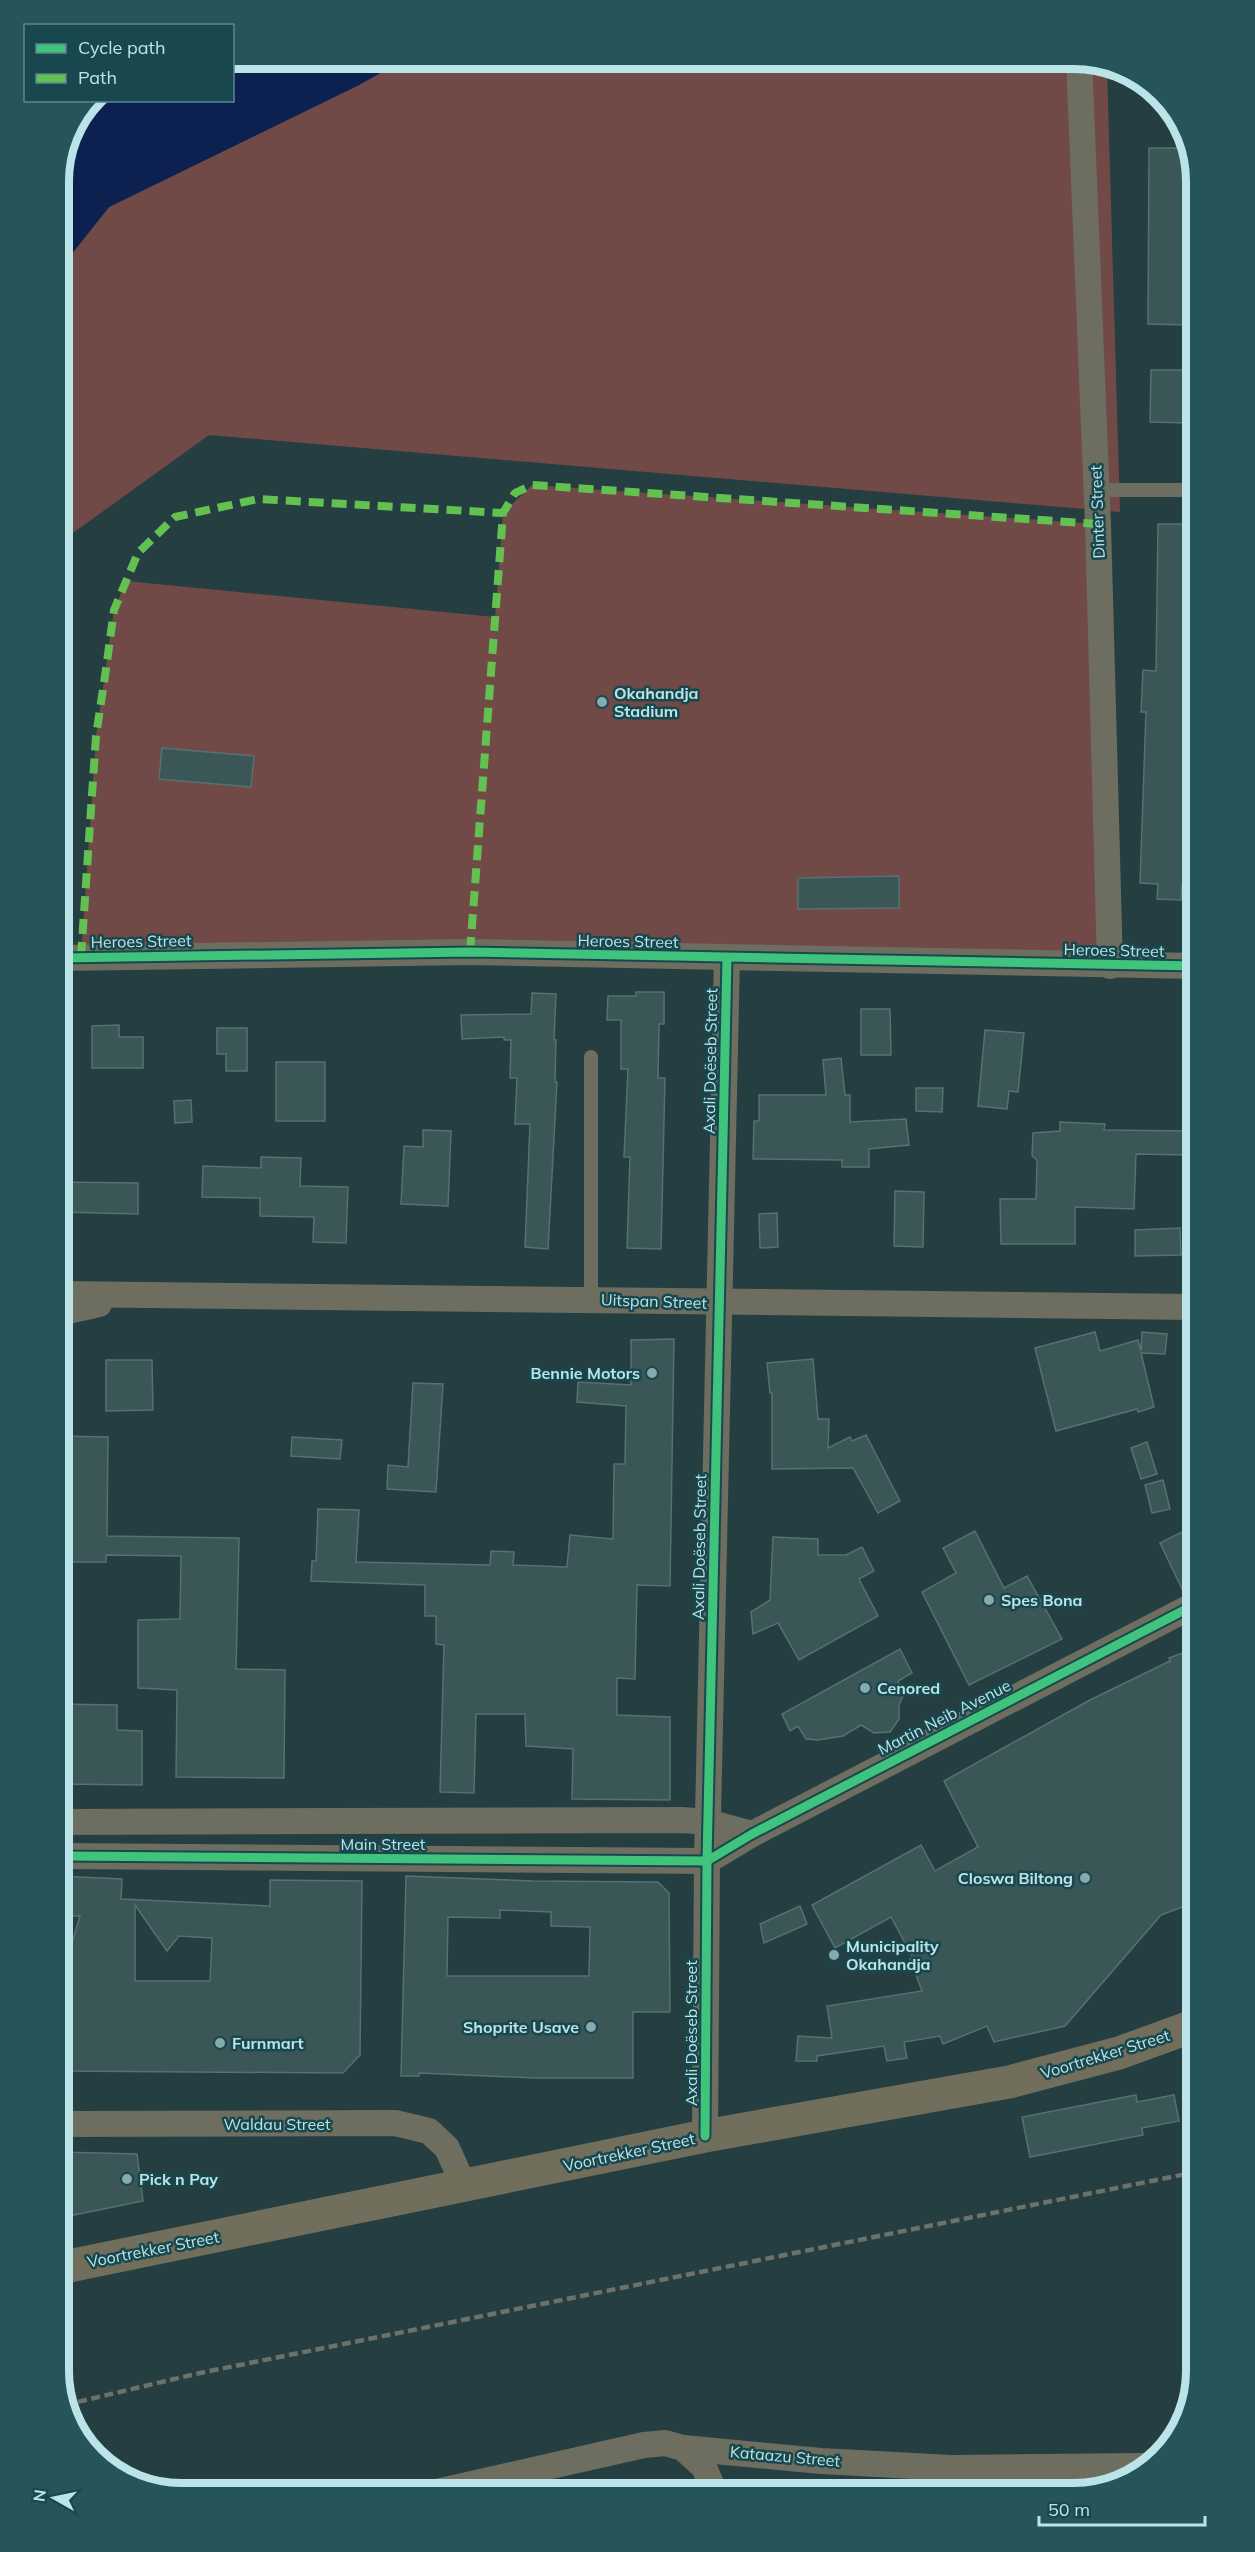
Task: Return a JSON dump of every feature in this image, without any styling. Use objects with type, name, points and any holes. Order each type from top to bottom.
[{"type":"main road","name":"Voortrekker Street","points":[[69,2266],[705,2136],[1009,2082],[1119,2053],[1186,2029]]},
{"type":"street","name":"Dinter Street","points":[[1079,69],[1096,490],[1110,966]]},
{"type":"street","name":"Heroes Street","points":[[69,958],[470,952],[1186,966]]},
{"type":"street","name":"Axali Doëseb Street","points":[[705,2136],[707,1861],[727,958]]},
{"type":"street","name":"Uitspan Street","points":[[69,1311],[147,1293]]},
{"type":"street","name":"Uitspan Street","points":[[69,1294],[591,1299],[720,1303],[1186,1306]]},
{"type":"street","name":"Martin Neib Avenue","points":[[707,1861],[752,1834],[1186,1610]]},
{"type":"street","name":"Main Street","points":[[69,1822],[682,1820],[708,1822]]},
{"type":"street","points":[[708,1822],[752,1834]]},
{"type":"street","name":"Main Street","points":[[69,1856],[707,1861]]},
{"type":"street","name":"Waldau Street","points":[[69,2124],[394,2123],[429,2131],[447,2148],[464,2186]]},
{"type":"street","name":"Kataazu Street","points":[[476,2483],[644,2445],[665,2443],[683,2448],[821,2461],[951,2468],[1133,2466]]},
{"type":"street","points":[[683,2448],[704,2466],[711,2483]]},
{"type":"lane","points":[[1096,490],[1186,490]]},
{"type":"lane","points":[[591,1058],[591,1299]]},
{"type":"shaded area","points":[[387,69],[1082,69],[1107,74],[1120,512],[209,435],[69,536],[69,257],[109,207]]},
{"type":"shaded area","name":"Okahandja Stadium","points":[[532,485],[1098,524],[1110,966],[81,957],[96,736],[114,610],[126,581],[495,617],[503,513]]},
{"type":"water","points":[[234,69],[387,69],[359,85],[109,207],[69,257],[70,166],[84,125],[102,102],[234,102]]},
{"type":"building","points":[[1149,148],[1181,148],[1186,181],[1186,325],[1148,324]]},
{"type":"building","points":[[1151,370],[1186,370],[1186,423],[1150,422]]},
{"type":"building","points":[[1158,524],[1186,524],[1186,886],[1182,886],[1181,900],[1157,899],[1158,884],[1140,883],[1146,712],[1141,712],[1143,670],[1156,671]]},
{"type":"building","points":[[162,748],[254,756],[251,787],[159,779]]},
{"type":"building","points":[[899,876],[899,908],[798,909],[798,878]]},
{"type":"building","points":[[636,992],[664,992],[664,1024],[659,1024],[658,1078],[665,1078],[661,1249],[627,1248],[630,1157],[624,1157],[628,1069],[621,1069],[621,1020],[607,1020],[608,996],[636,996]]},
{"type":"building","points":[[532,993],[556,994],[554,1040],[556,1040],[555,1082],[557,1082],[548,1249],[525,1247],[530,1124],[515,1124],[517,1078],[510,1078],[511,1040],[504,1040],[504,1037],[462,1039],[461,1015],[531,1014]]},
{"type":"building","points":[[861,1009],[890,1009],[891,1055],[861,1055]]},
{"type":"building","points":[[119,1025],[119,1037],[143,1037],[143,1068],[92,1068],[92,1026]]},
{"type":"building","points":[[217,1028],[247,1028],[247,1071],[226,1071],[226,1054],[217,1054]]},
{"type":"building","points":[[985,1030],[1024,1033],[1018,1092],[1009,1091],[1007,1109],[978,1106]]},
{"type":"building","points":[[841,1058],[845,1095],[850,1095],[850,1122],[906,1119],[909,1145],[869,1149],[869,1167],[842,1167],[842,1160],[753,1159],[754,1121],[759,1121],[759,1095],[826,1095],[823,1060]]},
{"type":"building","points":[[276,1062],[325,1062],[325,1121],[276,1121]]},
{"type":"building","points":[[916,1088],[943,1088],[942,1112],[916,1111]]},
{"type":"building","points":[[191,1100],[192,1122],[175,1123],[174,1101]]},
{"type":"building","points":[[1060,1122],[1105,1124],[1104,1130],[1186,1131],[1186,1155],[1136,1154],[1134,1209],[1075,1207],[1075,1244],[1001,1244],[1000,1199],[1036,1199],[1037,1160],[1032,1156],[1033,1133],[1060,1131]]},
{"type":"building","points":[[423,1130],[451,1131],[448,1206],[401,1204],[404,1146],[423,1147]]},
{"type":"building","points":[[261,1157],[301,1158],[300,1186],[348,1187],[346,1243],[313,1242],[314,1217],[260,1216],[260,1198],[202,1197],[203,1166],[261,1168]]},
{"type":"building","points":[[69,1182],[138,1183],[138,1214],[69,1212]]},
{"type":"building","points":[[895,1191],[924,1192],[923,1247],[894,1246]]},
{"type":"building","points":[[777,1213],[778,1247],[760,1248],[759,1214]]},
{"type":"building","points":[[1180,1228],[1181,1255],[1135,1256],[1135,1230]]},
{"type":"building","points":[[1095,1332],[1100,1351],[1138,1340],[1141,1351],[1142,1332],[1167,1334],[1165,1354],[1141,1353],[1154,1407],[1138,1412],[1137,1409],[1056,1431],[1035,1348]]},
{"type":"building","points":[[674,1339],[670,1586],[637,1585],[635,1679],[617,1678],[617,1715],[670,1717],[670,1800],[572,1799],[573,1749],[526,1746],[525,1714],[476,1714],[474,1793],[440,1792],[444,1645],[436,1644],[436,1616],[425,1616],[425,1585],[311,1581],[312,1561],[316,1561],[318,1509],[359,1510],[356,1562],[490,1565],[491,1551],[514,1552],[513,1565],[567,1567],[570,1535],[613,1539],[614,1464],[625,1464],[626,1406],[577,1402],[578,1382],[631,1385],[631,1340]]},
{"type":"building","points":[[813,1359],[818,1419],[829,1419],[828,1448],[850,1437],[852,1441],[866,1435],[900,1501],[878,1513],[853,1468],[772,1469],[772,1393],[770,1393],[767,1363]]},
{"type":"building","points":[[106,1360],[152,1360],[153,1410],[106,1411]]},
{"type":"building","points":[[413,1383],[443,1384],[436,1492],[387,1489],[388,1465],[408,1467]]},
{"type":"building","points":[[69,1436],[108,1437],[107,1536],[239,1538],[236,1669],[285,1670],[284,1778],[176,1777],[177,1690],[138,1688],[138,1620],[180,1619],[181,1556],[106,1555],[106,1562],[69,1562]]},
{"type":"building","points":[[292,1437],[342,1440],[340,1459],[291,1456]]},
{"type":"building","points":[[1147,1442],[1157,1474],[1141,1479],[1131,1448]]},
{"type":"building","points":[[1163,1480],[1170,1509],[1152,1513],[1145,1485]]},
{"type":"building","points":[[1186,1530],[1186,1592],[1184,1593],[1160,1543]]},
{"type":"building","points":[[975,1531],[1004,1588],[1027,1576],[1062,1639],[969,1685],[922,1592],[956,1573],[943,1548]]},
{"type":"building","points":[[773,1537],[818,1539],[818,1555],[846,1555],[862,1547],[874,1571],[859,1579],[878,1616],[799,1660],[778,1623],[753,1634],[751,1612],[770,1600]]},
{"type":"building","name":"Cenored","points":[[900,1649],[912,1673],[898,1681],[903,1696],[899,1705],[899,1719],[890,1732],[874,1733],[861,1725],[843,1736],[818,1740],[806,1739],[798,1726],[790,1731],[782,1714]]},
{"type":"building","points":[[1186,1652],[1186,1906],[1161,1915],[1065,2026],[994,2042],[987,2026],[943,2044],[940,2036],[904,2042],[907,2058],[887,2061],[884,2046],[817,2056],[817,2061],[796,2061],[798,2036],[832,2038],[827,2006],[922,1991],[910,1959],[913,1958],[891,1917],[835,1948],[812,1905],[921,1845],[935,1871],[978,1847],[944,1781],[1090,1700],[1170,1661],[1169,1658]]},
{"type":"building","points":[[69,1704],[117,1705],[117,1730],[142,1731],[142,1785],[69,1784]]},
{"type":"building","points":[[69,1876],[122,1879],[121,1899],[270,1906],[270,1880],[362,1881],[360,2055],[343,2073],[69,2071],[69,1953],[80,1916],[69,1916]],"holes":[[[135,1905],[167,1951],[179,1936],[212,1938],[210,1981],[135,1981]]]},
{"type":"building","points":[[406,1876],[533,1881],[658,1882],[669,1893],[670,2012],[633,2012],[633,2078],[535,2078],[419,2073],[419,2076],[401,2076]],"holes":[[[500,1910],[551,1912],[551,1926],[590,1927],[589,1976],[447,1976],[448,1917],[500,1918]]]},
{"type":"building","points":[[800,1906],[807,1924],[764,1943],[760,1924]]},
{"type":"building","points":[[1136,2095],[1137,2102],[1174,2095],[1179,2121],[1142,2128],[1143,2135],[1030,2157],[1022,2117]]},
{"type":"building","points":[[69,2152],[137,2154],[143,2201],[69,2216]]},
{"type":"railway","points":[[74,2403],[195,2374],[1186,2174]]},
{"type":"marked path","points":[[470,952],[503,513],[515,493],[532,485],[1098,524]]},
{"type":"marked path","points":[[81,957],[96,736],[114,610],[138,553],[175,517],[258,499],[503,513]]},
{"type":"cycle path","points":[[69,958],[470,952],[1186,966]]},
{"type":"cycle path","points":[[705,2136],[707,1861],[727,958]]},
{"type":"cycle path","points":[[69,1856],[707,1861],[752,1834],[1186,1609]]},
{"type":"place","name":"Okahandja Stadium","points":[[602,702]]},
{"type":"place","name":"Bennie Motors","points":[[652,1373]]},
{"type":"place","name":"Spes Bona","points":[[989,1600]]},
{"type":"place","name":"Cenored","points":[[865,1688]]},
{"type":"place","name":"Closwa Biltong","points":[[1085,1878]]},
{"type":"place","name":"Municipality Okahandja","points":[[834,1955]]},
{"type":"place","name":"Shoprite Usave","points":[[591,2027]]},
{"type":"place","name":"Furnmart","points":[[220,2043]]},
{"type":"place","name":"Pick n Pay","points":[[127,2179]]}]
